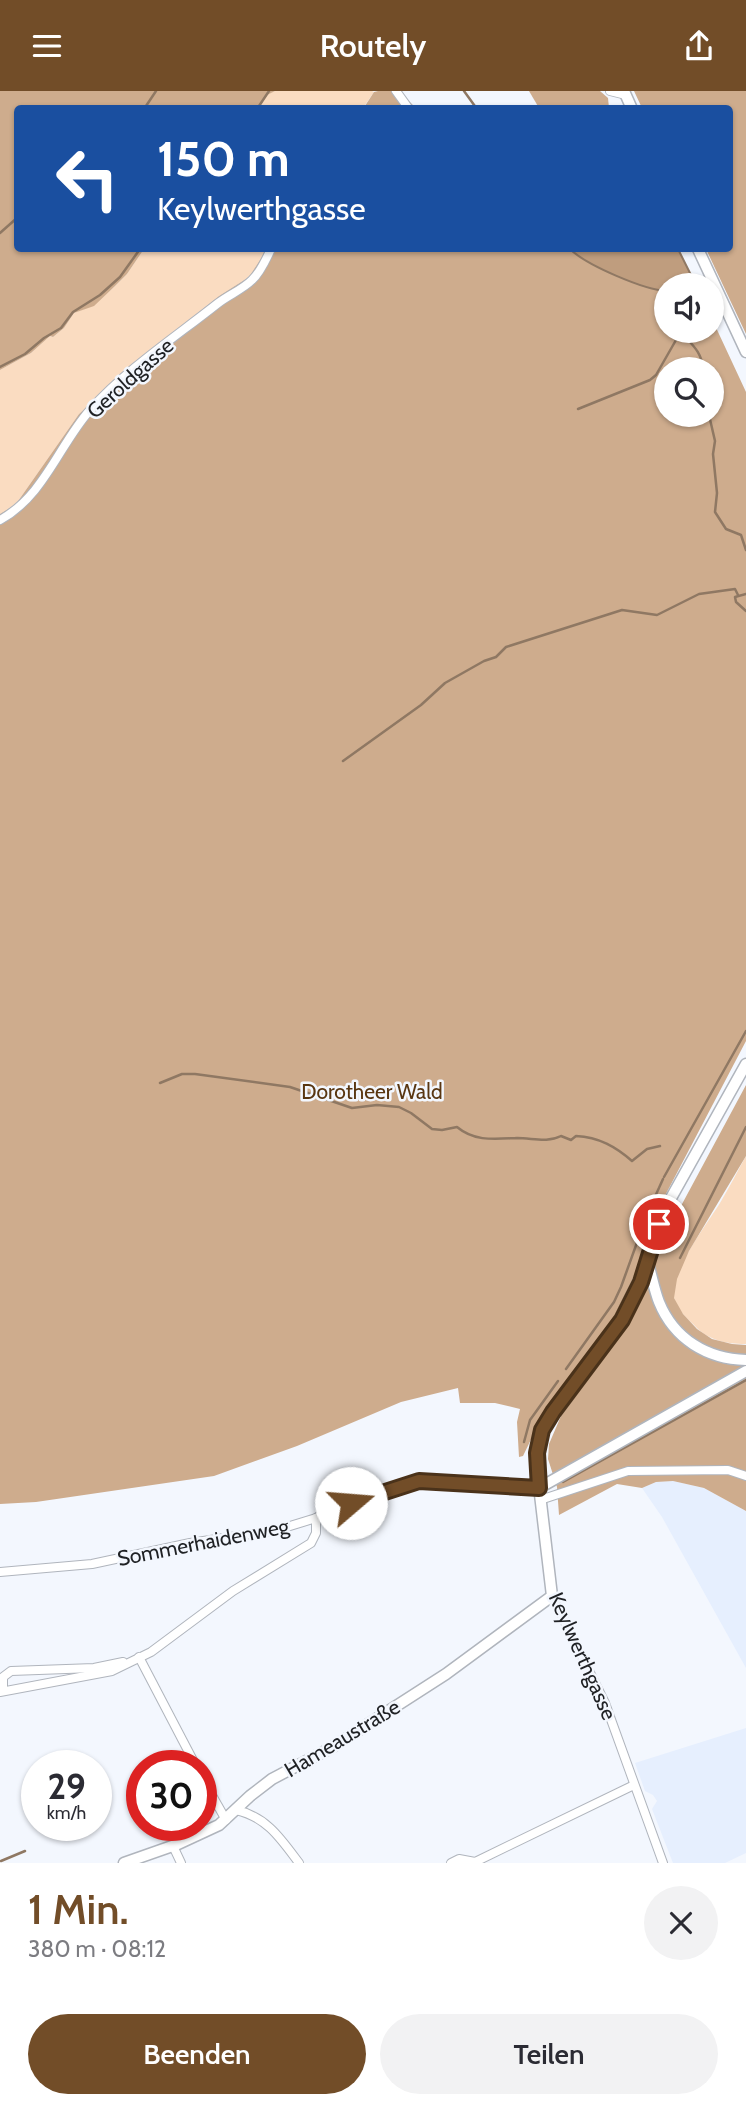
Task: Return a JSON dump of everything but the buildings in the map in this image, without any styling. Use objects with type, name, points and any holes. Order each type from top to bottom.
[{"type":"main road","points":[[699,252],[746,352]]},
{"type":"main road","name":"Keylwerthgasse","points":[[552,1596],[539,1488],[537,1453],[542,1430],[622,1320],[648,1264],[659,1224],[674,1190],[746,1064]]},
{"type":"main road","points":[[648,1264],[660,1304],[675,1329],[708,1353],[746,1360]]},
{"type":"main road","points":[[539,1488],[746,1371]]},
{"type":"main road","name":"Hameaustraße","points":[[124,1863],[215,1828],[272,1779],[331,1748],[446,1674],[552,1596]]},
{"type":"street","points":[[610,91],[625,93]]},
{"type":"street","name":"Geroldgasse","points":[[0,520],[15,510],[44,478],[91,409],[136,366],[219,301],[251,282],[269,252]]},
{"type":"street","points":[[540,1500],[628,1471],[728,1470],[746,1476]]},
{"type":"street","name":"Sommerhaidenweg","points":[[0,1571],[92,1564],[190,1543],[277,1530],[419,1481],[539,1488]]},
{"type":"street","points":[[139,1657],[94,1668],[11,1671],[3,1677],[2,1692],[113,1671],[139,1657],[172,1638],[233,1591],[311,1543],[316,1533],[316,1518]]},
{"type":"street","name":"Keylwerthgasse","points":[[552,1596],[591,1670],[605,1703],[663,1863]]},
{"type":"street","points":[[139,1657],[188,1750]]},
{"type":"street","points":[[451,1863],[459,1859],[475,1862],[634,1786]]},
{"type":"street","points":[[217,1804],[226,1820]]},
{"type":"street","points":[[236,1810],[259,1818],[276,1831],[299,1863]]},
{"type":"street","points":[[173,1846],[181,1863]]},
{"type":"shaded area","points":[[275,91],[374,92],[365,105],[261,105],[267,94]]},
{"type":"shaded area","points":[[142,252],[265,252],[249,277],[219,296],[131,366],[79,414],[16,504],[0,514],[0,370],[31,353],[50,336],[53,337],[64,328],[74,313],[94,305],[127,274]]},
{"type":"shaded area","points":[[574,252],[680,252],[690,273],[654,273],[654,289],[602,269]]},
{"type":"shaded area","points":[[746,1156],[746,1344],[724,1342],[704,1334],[677,1305],[674,1288],[683,1262]]},
{"type":"shaded area","points":[[673,1481],[704,1488],[746,1511],[746,1668],[662,1517],[642,1488],[656,1482]]},
{"type":"shaded area","points":[[746,1728],[746,1853],[725,1863],[673,1863],[652,1809],[657,1801],[645,1791],[635,1763]]},
{"type":"green space","points":[[0,91],[275,91],[267,95],[261,105],[14,105],[14,252],[142,252],[127,274],[94,306],[74,313],[64,328],[53,337],[50,336],[31,353],[0,370]]},
{"type":"green space","points":[[398,91],[413,105],[366,105],[374,92]]},
{"type":"green space","points":[[529,91],[600,91],[608,98],[609,105],[537,105]]},
{"type":"green space","points":[[634,91],[746,91],[746,334],[724,287],[724,273],[717,273],[707,252],[733,252],[733,105],[641,105]]},
{"type":"green space","name":"Dorotheer Wald","points":[[265,252],[680,252],[690,273],[654,273],[654,343],[723,343],[746,392],[746,1041],[657,1211],[635,1274],[612,1321],[539,1423],[523,1456],[519,1457],[517,1422],[520,1409],[495,1403],[460,1403],[458,1388],[401,1402],[297,1446],[214,1476],[36,1502],[0,1504],[0,514],[16,504],[79,414],[131,366],[219,296],[249,277]]},
{"type":"green space","points":[[746,1085],[746,1156],[689,1251],[677,1279],[674,1298],[683,1314],[697,1329],[712,1339],[746,1345],[746,1511],[704,1488],[673,1481],[656,1482],[642,1488],[617,1484],[559,1515],[557,1487],[548,1459],[549,1444],[561,1416],[624,1331],[639,1305],[667,1232]]},
{"type":"waterway","points":[[147,105],[156,91]]},
{"type":"waterway","points":[[260,105],[269,91]]},
{"type":"waterway","points":[[464,91],[474,105]]},
{"type":"waterway","points":[[0,233],[14,221]]},
{"type":"waterway","points":[[0,367],[25,354],[61,328],[73,312],[100,295],[120,277],[138,252]]},
{"type":"waterway","points":[[578,409],[650,380],[656,375],[674,343]]},
{"type":"waterway","points":[[690,343],[700,357]]},
{"type":"waterway","points":[[712,427],[715,441],[713,454],[717,493],[715,512],[726,529],[741,535],[746,550]]},
{"type":"waterway","points":[[343,761],[421,705],[445,683],[496,657],[506,647],[622,610],[657,615],[699,594],[735,589],[738,595]]},
{"type":"waterway","points":[[746,594],[735,597],[736,602],[746,611]]},
{"type":"waterway","points":[[664,1177],[746,1031]]},
{"type":"waterway","points":[[160,1083],[182,1074],[195,1074],[290,1087],[352,1108],[377,1105],[399,1107],[432,1129],[457,1127],[478,1137],[545,1140],[561,1136],[571,1140],[576,1136],[592,1138],[613,1147],[632,1161],[647,1149],[660,1146]]},
{"type":"waterway","points":[[680,1258],[746,1127]]},
{"type":"waterway","points":[[649,1210],[663,1179]]},
{"type":"waterway","points":[[566,1369],[614,1302],[648,1212]]},
{"type":"waterway","points":[[563,1482],[746,1380]]},
{"type":"waterway","points":[[524,1442],[530,1420],[558,1381]]},
{"type":"waterway","points":[[1,1861],[25,1851]]},
{"type":"route","points":[[351,1503],[419,1481],[539,1488],[537,1453],[542,1430],[622,1320],[648,1264],[659,1224]]}]
